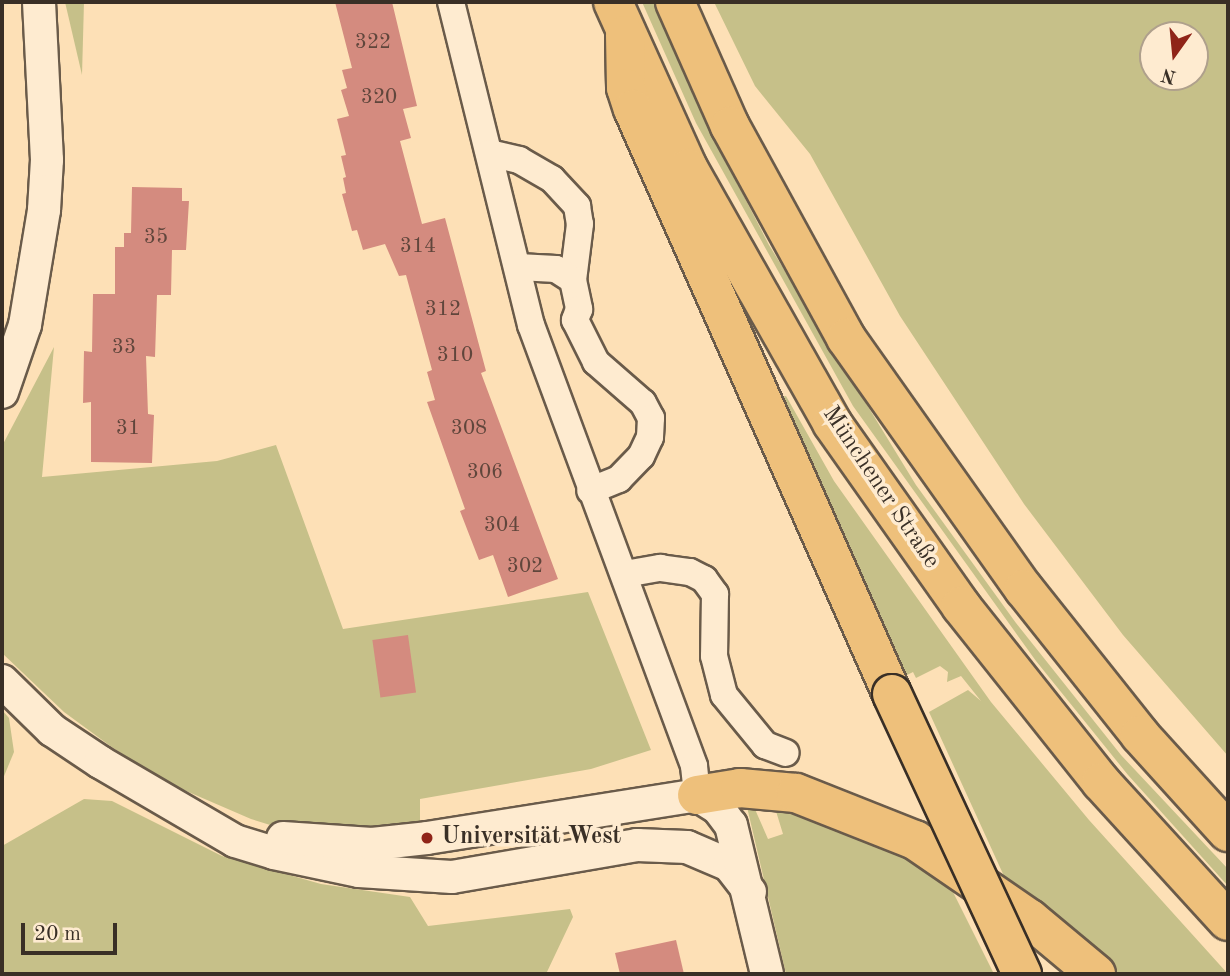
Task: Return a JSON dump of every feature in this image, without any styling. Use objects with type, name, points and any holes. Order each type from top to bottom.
[{"type":"highway","points":[[675,2],[730,126],[846,338],[1024,589],[1140,735],[1228,832]]},
{"type":"highway","points":[[619,18],[626,88],[633,108],[892,694],[1022,974]]},
{"type":"highway","name":"Münchener Straße","points":[[619,18],[688,169],[832,423],[961,607],[1101,782],[1228,921]]},
{"type":"highway","points":[[697,795],[740,788],[796,793],[915,840],[1030,919],[1096,974]]},
{"type":"street","points":[[2,392],[25,325],[44,210],[47,160],[39,2]]},
{"type":"street","points":[[451,2],[531,325],[590,491],[625,574],[694,766],[697,795],[656,845]]},
{"type":"street","points":[[489,153],[519,160],[568,192],[580,224],[573,280],[579,309],[575,320],[560,327],[531,325]]},
{"type":"street","points":[[518,267],[556,268],[573,280]]},
{"type":"street","points":[[575,320],[596,362],[643,403],[651,418],[650,437],[640,456],[620,479],[590,491]]},
{"type":"street","points":[[625,574],[660,568],[690,572],[704,579],[715,594],[714,656],[724,695],[765,745],[786,753]]},
{"type":"street","points":[[2,681],[52,730],[168,804],[235,841],[274,853],[402,876],[452,877],[507,871],[656,845],[710,855],[729,865],[750,892]]},
{"type":"street","points":[[168,804],[283,838],[372,844],[697,795],[718,808],[731,825],[750,892],[768,974]]},
{"type":"shaded area","points":[[65,2],[84,2],[82,75]]},
{"type":"shaded area","points":[[642,2],[653,2],[708,127],[769,245],[916,485],[1016,623],[1121,755],[1228,869],[1228,886],[1128,775],[1036,661],[853,406],[696,123]]},
{"type":"shaded area","points":[[714,2],[1228,2],[1228,756],[1123,635],[1024,504],[900,316],[810,154],[755,86]]},
{"type":"shaded area","points":[[54,347],[42,477],[217,461],[276,445],[343,629],[588,592],[651,750],[591,769],[420,799],[420,824],[342,835],[296,833],[251,819],[170,784],[113,748],[64,712],[2,653],[2,446]]},
{"type":"shaded area","points":[[786,396],[834,481],[991,702],[1089,820],[1228,974],[1112,974],[1009,887],[929,712],[968,690],[981,701],[961,676],[947,682],[948,672],[940,666],[916,678],[913,672],[903,677],[781,397]]},
{"type":"shaded area","points":[[2,710],[9,718],[14,752],[2,781]]},
{"type":"shaded area","points":[[84,799],[112,801],[222,856],[321,884],[410,897],[428,926],[570,909],[573,917],[546,974],[2,974],[2,846]]},
{"type":"shaded area","points":[[747,807],[754,807],[768,839],[783,834],[775,808],[812,815],[943,872],[994,974],[786,974]]},
{"type":"building","points":[[335,2],[392,2],[417,106],[403,109],[411,138],[400,141],[422,224],[445,218],[486,371],[481,373],[558,579],[508,597],[493,555],[479,560],[460,511],[465,509],[427,402],[435,400],[427,372],[432,370],[406,275],[399,276],[385,244],[363,250],[357,230],[352,231],[342,194],[346,193],[343,178],[346,177],[341,156],[346,155],[337,119],[349,116],[341,90],[347,88],[342,70],[352,68]]},
{"type":"building","points":[[132,187],[182,188],[182,201],[189,201],[186,250],[172,250],[171,295],[157,295],[155,357],[146,356],[148,414],[154,415],[152,463],[91,462],[91,402],[83,403],[84,351],[92,352],[93,294],[115,294],[115,247],[124,247],[124,233],[131,233]]},
{"type":"building","points":[[408,635],[416,692],[380,697],[372,640]]},
{"type":"building","points":[[676,940],[684,974],[620,974],[615,953]]},
{"type":"place","name":"Universität West","points":[[427,838]]}]
